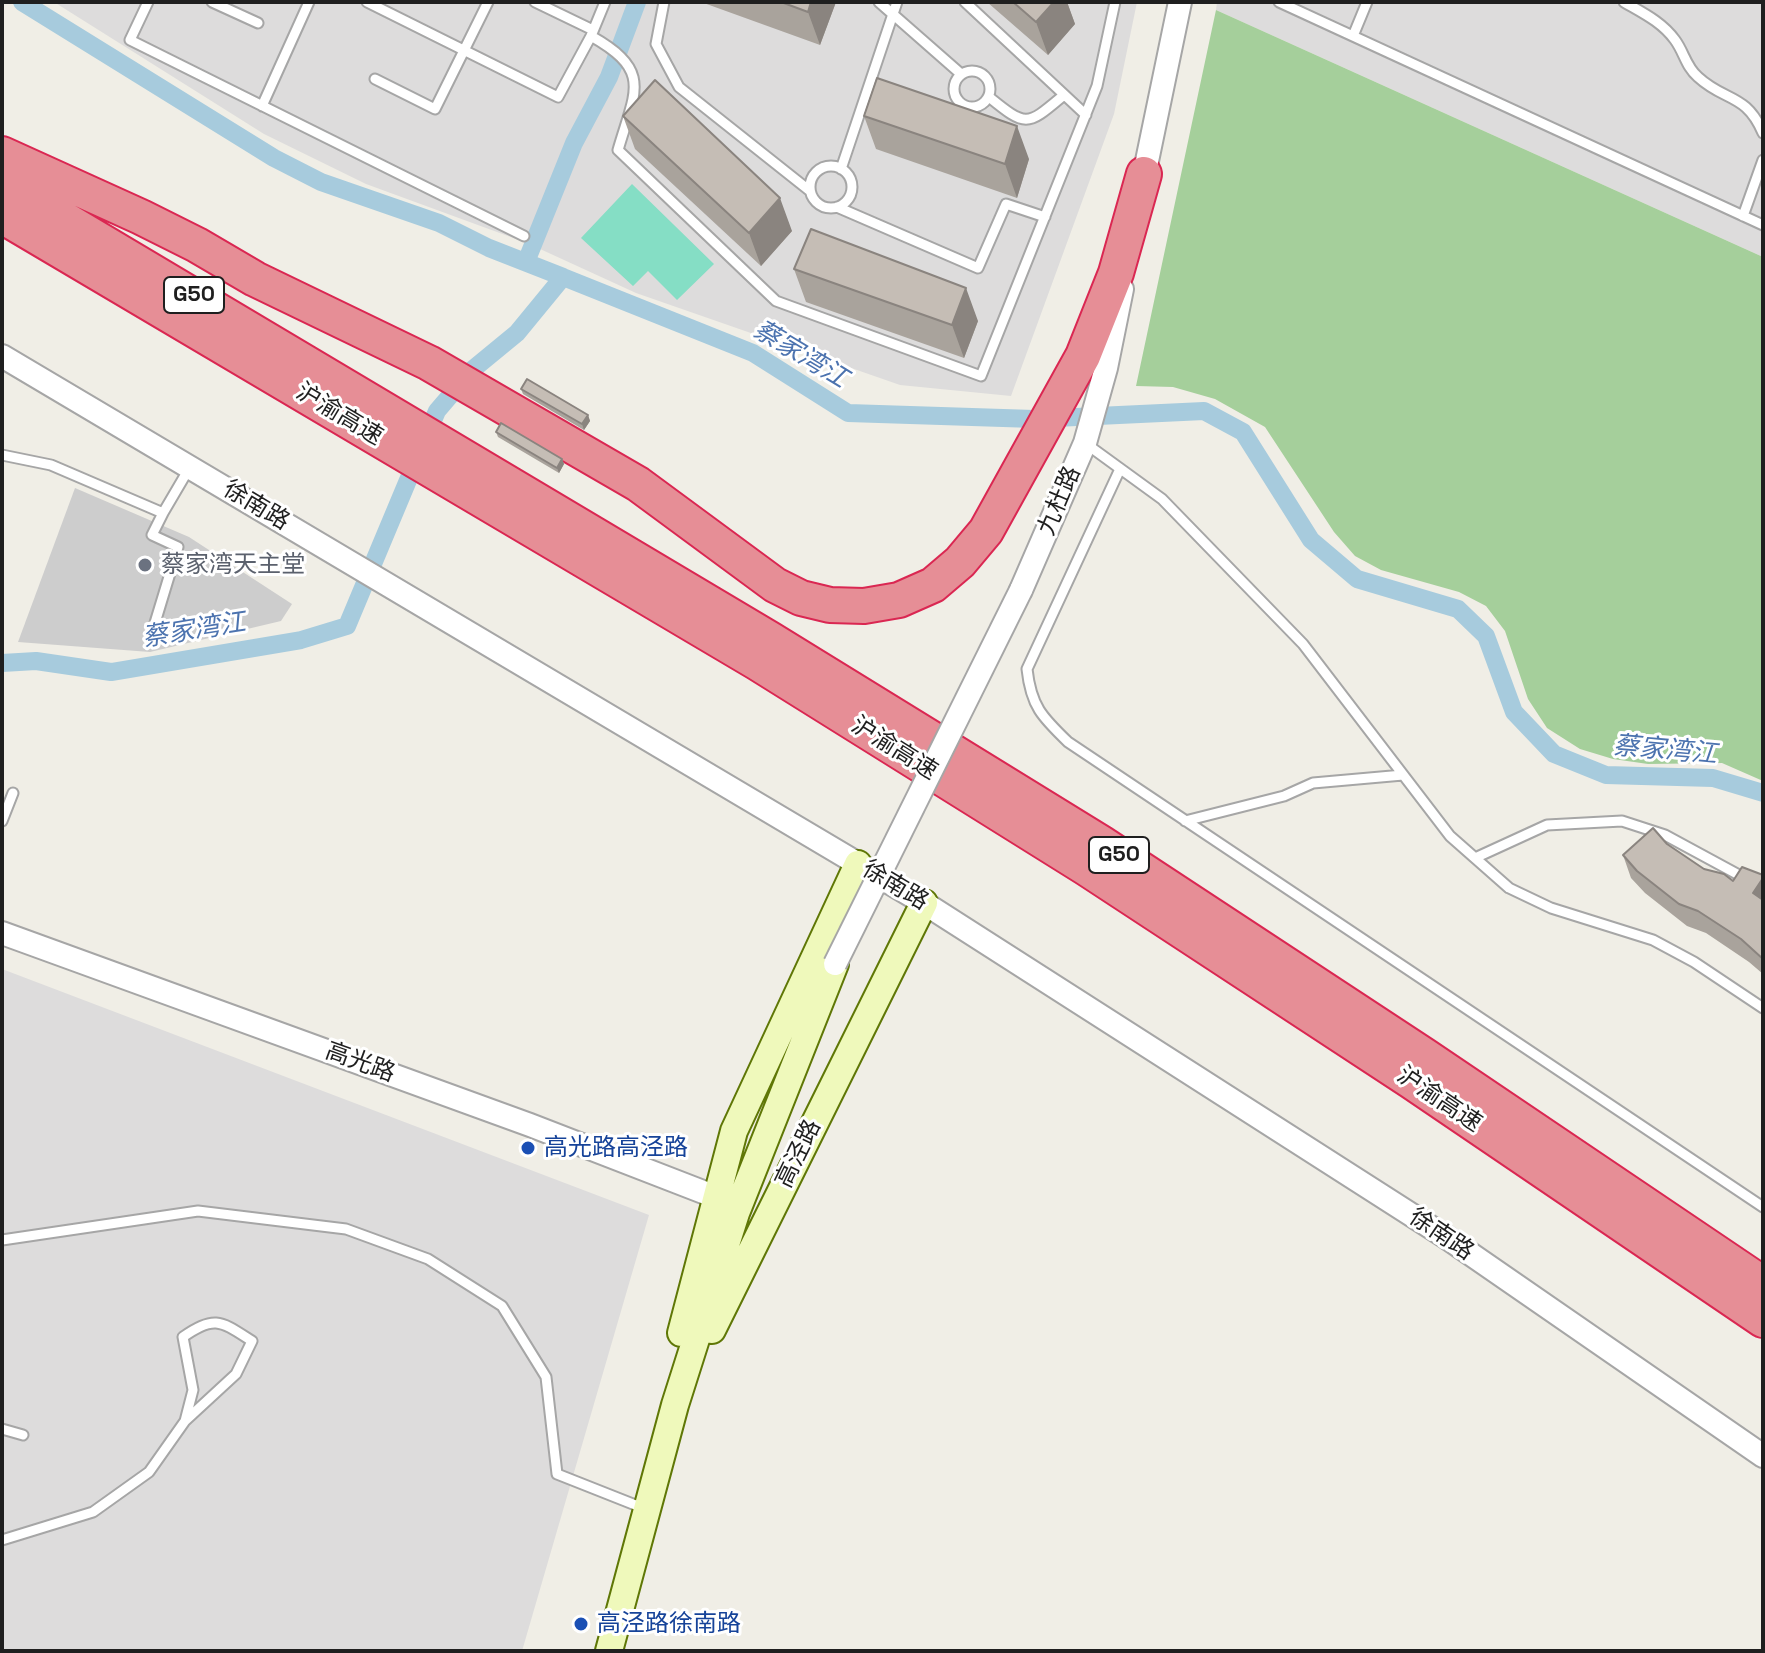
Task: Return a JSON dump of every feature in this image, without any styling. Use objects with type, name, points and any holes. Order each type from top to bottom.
[{"type":"highway","points":[[2,154],[141,217],[255,279],[429,363],[638,484],[775,585],[801,598],[830,605],[864,606],[899,600],[933,585],[960,562],[986,531],[1065,392],[1100,316],[1116,273],[1144,174]]},
{"type":"highway","name":"沪渝高速","points":[[2,179],[388,422],[756,662],[1086,868],[1350,1041],[1760,1323]]},
{"type":"highway","name":"沪渝高速","points":[[2,216],[388,422]]},
{"type":"highway","name":"沪渝高速","points":[[452,465],[783,647],[1101,843],[1763,1284]]},
{"type":"main road","name":"高泾路","points":[[675,1405],[681,1329],[734,1131],[858,864]]},
{"type":"main road","name":"高泾路","points":[[675,1405],[924,903]]},
{"type":"main road","name":"高泾路","points":[[609,1651],[675,1405],[736,1213],[835,964]]},
{"type":"street","name":"九杜路","points":[[835,964],[1021,590],[1085,443],[1106,368],[1180,2]]},
{"type":"street","name":"徐南路","points":[[2,356],[924,903],[1446,1237],[1763,1456]]},
{"type":"street","name":"高光路","points":[[2,933],[530,1125],[716,1197]]},
{"type":"lane","points":[[148,2],[130,40],[524,236]]},
{"type":"lane","points":[[212,2],[258,23]]},
{"type":"lane","points":[[262,106],[309,2]]},
{"type":"lane","points":[[367,2],[558,97],[605,2]]},
{"type":"lane","points":[[375,79],[435,109],[488,2]]},
{"type":"lane","points":[[535,2],[592,33],[627,60],[634,74],[635,91],[618,150],[776,301],[981,376],[1097,86],[1115,2]]},
{"type":"lane","points":[[664,2],[656,44],[679,87],[810,191]]},
{"type":"lane","points":[[879,2],[895,7],[961,74]]},
{"type":"lane","points":[[965,2],[1086,115]]},
{"type":"lane","points":[[1279,2],[1763,225]]},
{"type":"lane","points":[[1353,36],[1367,2]]},
{"type":"lane","points":[[1624,2],[1658,23],[1676,41],[1697,76],[1711,87],[1740,101],[1756,117],[1763,133]]},
{"type":"lane","points":[[841,169],[895,7]]},
{"type":"lane","points":[[972,70],[984,75],[990,85],[989,97],[975,107],[963,105],[954,90],[961,74],[972,70]]},
{"type":"lane","points":[[989,97],[1014,117],[1025,121],[1038,117],[1064,95]]},
{"type":"lane","points":[[1743,216],[1763,160]]},
{"type":"lane","points":[[837,207],[851,193],[850,180],[841,169],[828,166],[816,172],[810,184],[812,198],[823,207],[837,207],[978,268],[1006,204],[1045,217]]},
{"type":"lane","points":[[1085,443],[1162,499],[1303,644],[1450,836],[1509,888],[1551,908],[1653,940],[1694,962],[1763,1008]]},
{"type":"lane","points":[[2,455],[51,465],[163,513]]},
{"type":"lane","points":[[151,636],[178,547],[152,535],[190,467]]},
{"type":"lane","points":[[1120,469],[1027,669],[1030,693],[1041,716],[1068,742],[1763,1207]]},
{"type":"lane","points":[[1185,821],[1284,796],[1313,783],[1403,775]]},
{"type":"lane","points":[[2,821],[13,793]]},
{"type":"lane","points":[[1475,858],[1547,825],[1622,821],[1665,835],[1763,888]]},
{"type":"lane","points":[[2,1240],[198,1211],[346,1229],[428,1259],[502,1306],[546,1377],[557,1474],[647,1510]]},
{"type":"lane","points":[[2,1540],[93,1512],[149,1472],[185,1421],[236,1374],[252,1341],[225,1324],[203,1322],[183,1337],[193,1390],[185,1421]]},
{"type":"lane","points":[[2,1429],[23,1435]]},
{"type":"shaded area","points":[[54,2],[1137,2],[1114,114],[1011,396],[900,385],[636,293],[527,243],[366,184],[264,134]]},
{"type":"shaded area","points":[[1217,2],[1763,2],[1763,257],[1216,10]]},
{"type":"shaded area","name":"蔡家湾天主堂","points":[[75,488],[189,537],[292,604],[281,621],[150,652],[18,642]]},
{"type":"shaded area","points":[[2,969],[649,1215],[522,1651],[2,1651]]},
{"type":"green space","points":[[1216,10],[1763,257],[1763,781],[1722,763],[1648,764],[1613,759],[1580,749],[1547,728],[1528,699],[1505,631],[1486,606],[1459,592],[1381,570],[1355,556],[1334,532],[1265,427],[1215,399],[1173,387],[1136,386]]},
{"type":"green space","points":[[632,184],[714,264],[677,300],[648,271],[633,286],[581,238]]},
{"type":"building","points":[[781,2],[811,2],[808,12]]},
{"type":"building","points":[[1013,2],[1054,2],[1036,22]]},
{"type":"building","points":[[877,78],[1017,126],[1005,164],[864,116]]},
{"type":"building","points":[[655,80],[780,198],[749,233],[623,116]]},
{"type":"building","points":[[811,229],[966,288],[952,325],[794,269]]},
{"type":"building","points":[[527,379],[588,415],[582,424],[521,389]]},
{"type":"building","points":[[501,423],[562,459],[557,468],[496,432]]},
{"type":"building","points":[[1653,828],[1667,844],[1704,869],[1724,874],[1733,881],[1742,867],[1763,875],[1753,893],[1763,900],[1763,959],[1741,939],[1698,911],[1679,904],[1637,871],[1623,855]]},
{"type":"waterway","points":[[22,2],[274,158],[321,182],[439,223],[489,248],[563,277]]},
{"type":"waterway","points":[[526,262],[574,143],[609,77],[637,2]]},
{"type":"waterway","name":"蔡家湾江","points":[[2,663],[36,661],[111,672],[301,640],[347,626],[437,411],[472,370],[517,333],[563,277],[753,353],[848,413],[1034,419],[1204,411],[1243,432],[1311,540],[1357,579],[1458,609],[1486,636],[1514,712],[1554,754],[1606,775],[1713,778],[1763,793]]},
{"type":"place","name":"蔡家湾天主堂","points":[[145,565]]},
{"type":"place","name":"高光路高泾路","points":[[528,1148]]},
{"type":"place","name":"高泾路徐南路","points":[[581,1624]]}]
